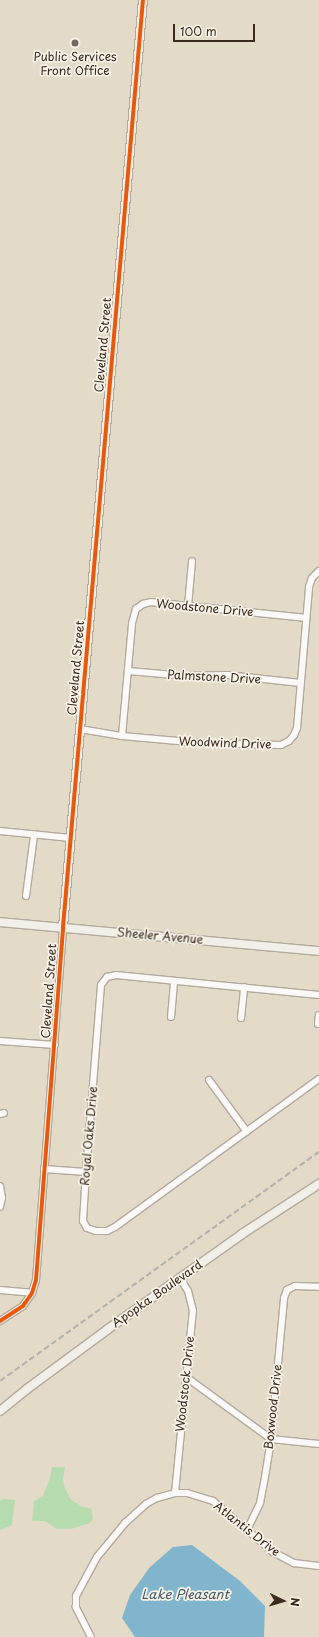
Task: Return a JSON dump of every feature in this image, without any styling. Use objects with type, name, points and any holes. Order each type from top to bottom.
[{"type":"street","name":"Cleveland Street","points":[[0,1321],[23,1306],[32,1294],[36,1280],[63,927],[142,0]]},
{"type":"street","points":[[188,606],[192,562]]},
{"type":"street","name":"Woodwind Drive","points":[[80,729],[122,736],[201,743],[281,745],[294,735],[297,728],[309,586],[312,578],[319,571]]},
{"type":"street","name":"Woodstone Drive","points":[[122,736],[132,623],[136,609],[143,604],[151,602],[306,618]]},
{"type":"street","name":"Palmstone Drive","points":[[128,671],[187,676],[227,675],[301,683]]},
{"type":"street","points":[[0,831],[71,838]]},
{"type":"street","points":[[26,896],[34,835]]},
{"type":"street","name":"Sheeler Avenue","points":[[0,922],[319,951]]},
{"type":"street","name":"Royal Oaks Drive","points":[[319,995],[116,975],[107,977],[101,985],[86,1172],[83,1221],[87,1228],[96,1231],[107,1231],[319,1079]]},
{"type":"street","points":[[171,1017],[174,981]]},
{"type":"street","points":[[241,1018],[244,987]]},
{"type":"street","points":[[318,1024],[319,1015]]},
{"type":"street","points":[[0,1041],[55,1045]]},
{"type":"street","points":[[209,1080],[247,1132]]},
{"type":"street","points":[[44,1169],[86,1172]]},
{"type":"street","name":"Apopka Boulevard","points":[[0,1411],[47,1373],[180,1278],[242,1234],[319,1184]]},
{"type":"street","points":[[0,1186],[2,1198],[0,1207]]},
{"type":"street","name":"Woodstock Drive","points":[[175,1493],[192,1311],[188,1290],[180,1278]]},
{"type":"street","name":"Boxwood Drive","points":[[247,1530],[260,1503],[271,1439],[286,1290],[295,1286],[319,1287]]},
{"type":"street","points":[[0,1290],[32,1294]]},
{"type":"street","points":[[186,1376],[271,1439],[319,1444]]},
{"type":"street","name":"Atlantis Drive","points":[[91,1637],[76,1607],[75,1599],[97,1557],[129,1519],[146,1504],[157,1498],[175,1493],[200,1496],[213,1501],[273,1552],[294,1563],[319,1566]]},
{"type":"green space","points":[[52,1467],[65,1467],[63,1479],[65,1489],[71,1500],[81,1506],[91,1509],[93,1518],[90,1523],[71,1529],[57,1529],[45,1521],[32,1521],[34,1501],[43,1496],[50,1478]]},
{"type":"green space","points":[[3,1499],[15,1500],[12,1525],[0,1530],[0,1501]]},
{"type":"water","name":"Lake Pleasant","points":[[192,1545],[240,1581],[265,1606],[264,1637],[135,1637],[122,1618],[130,1595],[150,1567],[173,1547]]},
{"type":"railway","points":[[0,1381],[319,1152]]},
{"type":"cycle path","points":[[0,1321],[23,1306],[32,1293],[36,1280],[63,927],[143,0]]},
{"type":"place","name":"Public Services Front Office","points":[[75,43]]}]
